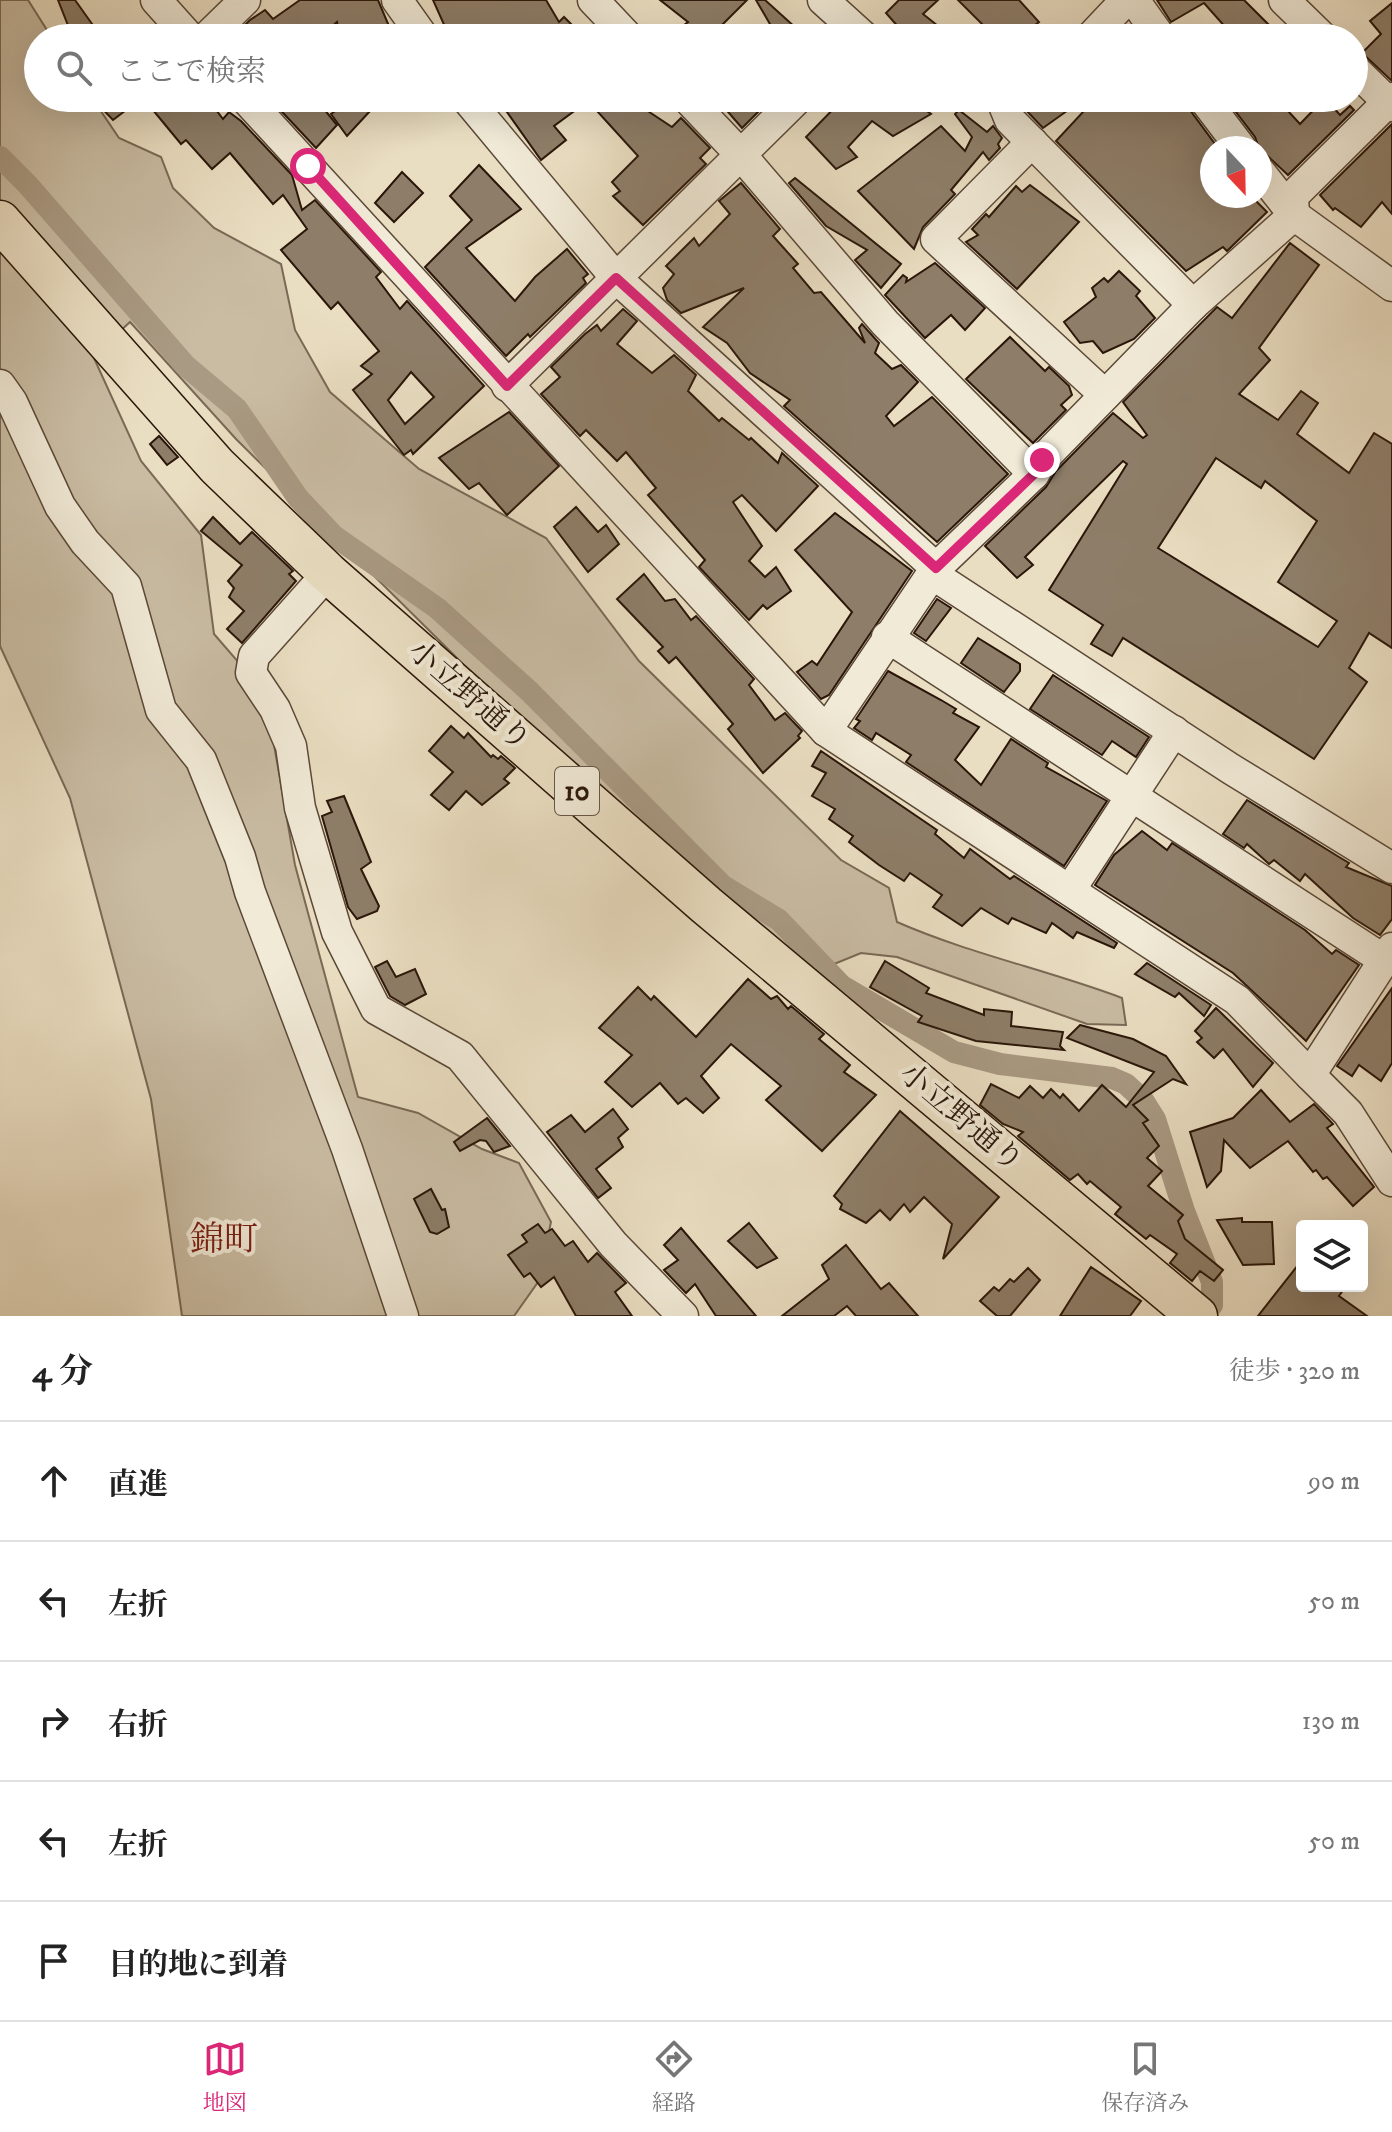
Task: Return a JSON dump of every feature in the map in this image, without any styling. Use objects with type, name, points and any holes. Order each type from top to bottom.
[{"type":"main road","name":"小立野通り","points":[[0,221],[217,466],[328,573],[706,905],[1197,1316]]},
{"type":"street","points":[[156,0],[177,24]]},
{"type":"street","points":[[220,24],[245,0]]},
{"type":"street","points":[[397,0],[414,24]]},
{"type":"street","points":[[593,0],[616,24]]},
{"type":"street","points":[[823,0],[848,24]]},
{"type":"street","points":[[1103,24],[1126,0]]},
{"type":"street","points":[[1134,0],[1151,24]]},
{"type":"street","points":[[1284,0],[1309,24]]},
{"type":"street","points":[[1294,215],[1293,196],[1391,102],[1368,81]]},
{"type":"street","points":[[258,112],[826,731],[1237,1000],[1348,1113],[1392,1181]]},
{"type":"street","points":[[478,112],[616,278],[934,571],[1174,731],[1392,868]]},
{"type":"street","points":[[700,112],[885,323],[1034,474]]},
{"type":"street","points":[[507,386],[784,112]]},
{"type":"street","points":[[1007,112],[1010,120],[1193,305]]},
{"type":"street","points":[[1214,112],[1232,136]]},
{"type":"street","points":[[1032,142],[936,239],[1105,395]]},
{"type":"street","points":[[1272,187],[1294,215],[1392,286]]},
{"type":"street","points":[[826,731],[934,571],[1034,474],[1042,460],[1193,305],[1294,215]]},
{"type":"street","points":[[0,385],[12,402],[60,506],[85,542],[126,586],[161,710],[201,760],[229,829],[347,1149],[403,1316]]},
{"type":"street","points":[[328,573],[254,656],[251,673],[275,709],[291,746],[300,808],[337,932],[376,1009],[460,1056],[613,1244],[683,1316]]},
{"type":"street","points":[[887,637],[1386,964],[1310,1075]]},
{"type":"street","points":[[1070,890],[1174,731]]},
{"type":"shaded area","points":[[0,0],[28,0],[43,24],[24,24],[24,112],[101,112],[119,138],[161,157],[173,188],[214,228],[281,264],[295,330],[330,392],[419,469],[546,538],[639,661],[841,860],[889,888],[897,922],[1122,998],[1126,1025],[1087,1024],[897,957],[861,953],[807,975],[464,665],[236,439],[130,322],[93,356],[141,461],[201,535],[214,634],[265,693],[295,865],[358,1097],[418,1113],[482,1149],[519,1163],[551,1222],[538,1282],[514,1316],[182,1316],[151,1099],[70,798],[0,646]]},
{"type":"building","points":[[58,0],[75,0],[92,24],[67,24]]},
{"type":"building","points":[[300,0],[378,0],[388,24],[246,24],[265,10],[273,19]]},
{"type":"building","points":[[433,0],[546,0],[559,22],[564,17],[571,24],[444,24]]},
{"type":"building","points":[[660,0],[747,0],[723,24],[685,24],[688,22]]},
{"type":"building","points":[[756,0],[765,0],[792,24],[770,24]]},
{"type":"building","points":[[899,0],[938,0],[923,14],[936,24],[896,24],[886,13]]},
{"type":"building","points":[[958,0],[1019,0],[1039,22],[1036,24],[982,24]]},
{"type":"building","points":[[1157,0],[1244,0],[1268,24],[1223,24],[1204,3],[1171,22]]},
{"type":"building","points":[[1392,3],[1392,81],[1368,59],[1368,47],[1381,34],[1370,21]]},
{"type":"building","points":[[105,112],[124,112],[113,120]]},
{"type":"building","points":[[155,112],[218,112],[223,119],[229,112],[241,121],[292,175],[302,210],[315,200],[381,272],[376,277],[400,309],[407,301],[484,386],[413,454],[411,450],[404,455],[353,390],[372,374],[361,366],[379,351],[338,302],[331,309],[281,250],[307,229],[283,195],[273,204],[230,153],[212,169],[186,140],[181,144]],"holes":[[[411,372],[434,397],[405,424],[388,400]]]},
{"type":"building","points":[[282,112],[326,112],[337,125],[316,148]]},
{"type":"building","points":[[334,112],[369,112],[347,136],[331,114]]},
{"type":"building","points":[[507,112],[573,112],[554,126],[566,140],[541,160]]},
{"type":"building","points":[[598,112],[649,112],[672,127],[681,118],[710,148],[700,158],[706,164],[643,225],[613,196],[620,191],[612,182],[638,156]]},
{"type":"building","points":[[728,112],[758,112],[742,128]]},
{"type":"building","points":[[830,112],[931,114],[893,136],[872,121],[848,147],[857,157],[836,169],[806,137]]},
{"type":"building","points":[[962,112],[987,132],[993,126],[1002,138],[998,144],[1000,148],[989,160],[983,152],[951,190],[955,194],[923,227],[914,249],[858,191],[941,126],[965,151],[972,137],[955,114]]},
{"type":"building","points":[[1028,112],[1065,112],[1043,128]]},
{"type":"building","points":[[1083,112],[1191,112],[1209,136],[1200,136],[1200,208],[1263,208],[1267,212],[1227,251],[1223,247],[1186,271],[1056,141]]},
{"type":"building","points":[[1236,112],[1289,112],[1300,124],[1312,112],[1337,112],[1340,115],[1352,112],[1288,175],[1272,160],[1272,136],[1254,136]]},
{"type":"building","points":[[1392,124],[1392,214],[1382,202],[1361,227],[1335,208],[1333,210],[1320,195]]},
{"type":"building","points":[[479,165],[521,209],[466,248],[515,301],[535,277],[567,249],[588,274],[583,278],[586,283],[506,356],[425,267],[472,220],[450,196]]},
{"type":"building","points":[[402,172],[423,193],[394,222],[375,203]]},
{"type":"building","points":[[795,178],[901,264],[881,288],[855,260],[867,250],[826,226],[789,183]]},
{"type":"building","points":[[741,183],[780,229],[773,236],[798,264],[793,268],[814,293],[821,292],[865,343],[859,328],[862,324],[879,343],[875,353],[892,369],[901,365],[918,382],[886,416],[894,426],[932,397],[1008,474],[937,542],[784,406],[790,400],[750,373],[727,343],[703,327],[744,288],[681,313],[667,300],[663,288],[674,274],[666,266],[694,238],[699,246],[730,214],[719,201]]},
{"type":"building","points":[[1030,185],[1079,222],[1017,289],[966,242],[978,235],[972,229],[986,214],[989,217],[1016,186],[1022,192]]},
{"type":"building","points":[[1290,243],[1319,265],[1259,348],[1270,360],[1239,394],[1278,420],[1301,391],[1318,403],[1297,434],[1349,473],[1374,433],[1392,444],[1392,648],[1369,633],[1349,668],[1367,682],[1314,759],[1123,638],[1112,656],[1091,644],[1103,625],[1049,590],[1127,464],[1123,461],[1025,557],[1033,565],[1017,578],[985,546],[1046,487],[1056,471],[1113,413],[1143,438],[1147,435],[1123,402],[1217,307],[1232,318]],"holes":[[[1216,458],[1261,488],[1265,481],[1317,521],[1278,582],[1337,621],[1318,647],[1158,548]]]},
{"type":"building","points":[[935,263],[985,308],[965,330],[951,315],[925,338],[885,295],[903,275],[907,278],[906,282]]},
{"type":"building","points":[[1119,271],[1140,291],[1136,296],[1155,318],[1134,339],[1103,353],[1093,341],[1080,343],[1064,322],[1096,297],[1092,288],[1104,278],[1108,282]]},
{"type":"building","points":[[623,309],[637,321],[617,344],[652,373],[674,355],[696,375],[688,391],[719,421],[722,418],[749,440],[751,438],[778,463],[782,453],[818,486],[776,531],[742,495],[733,502],[762,546],[749,561],[765,577],[776,567],[791,591],[767,609],[763,605],[749,620],[699,567],[705,560],[648,495],[656,488],[626,452],[617,461],[586,430],[580,436],[541,394],[560,377],[551,367],[585,334],[597,325],[601,331]]},
{"type":"building","points":[[1010,337],[1045,371],[1049,367],[1069,386],[1072,395],[1061,405],[1066,410],[1033,443],[966,379]]},
{"type":"building","points":[[509,412],[559,466],[507,515],[479,483],[469,489],[439,458]]},
{"type":"building","points":[[159,436],[178,457],[167,465],[150,444]]},
{"type":"building","points":[[576,507],[598,532],[606,525],[619,544],[588,572],[554,527]]},
{"type":"building","points":[[835,513],[912,571],[829,695],[821,699],[797,672],[812,661],[817,665],[852,612],[795,550]]},
{"type":"building","points":[[213,517],[240,544],[252,532],[293,571],[289,574],[296,581],[242,643],[227,629],[244,611],[229,597],[234,588],[228,581],[242,565],[201,531]]},
{"type":"building","points":[[644,574],[665,601],[675,599],[691,620],[696,616],[754,679],[749,685],[775,720],[785,713],[802,731],[798,736],[800,738],[763,773],[728,729],[733,724],[676,657],[669,663],[658,651],[663,647],[617,599]]},
{"type":"building","points":[[937,599],[951,608],[926,641],[914,633]]},
{"type":"building","points":[[978,638],[1020,664],[1020,671],[1004,692],[961,663]]},
{"type":"building","points":[[888,671],[956,709],[953,713],[979,727],[955,760],[981,785],[1011,739],[1048,763],[1046,767],[1107,801],[1064,866],[906,762],[911,755],[876,733],[872,740],[854,728],[860,721],[856,719]]},
{"type":"building","points":[[1053,675],[1149,737],[1136,757],[1112,741],[1102,755],[1030,709]]},
{"type":"building","points":[[451,726],[464,738],[468,733],[491,757],[493,755],[498,759],[501,756],[515,768],[504,779],[509,783],[482,805],[466,791],[449,810],[431,795],[453,772],[429,751]]},
{"type":"building","points":[[821,751],[937,830],[935,834],[964,858],[970,849],[1010,879],[1014,876],[1117,943],[1114,948],[1077,932],[1073,938],[1052,923],[1046,933],[1012,918],[1008,924],[981,908],[962,926],[933,907],[942,895],[910,873],[904,881],[879,865],[849,842],[853,836],[829,819],[835,809],[812,796],[826,773],[812,766]]},
{"type":"building","points":[[344,796],[371,862],[361,869],[379,906],[377,911],[357,919],[348,907],[322,816],[332,812],[327,801]]},
{"type":"building","points":[[1247,800],[1349,863],[1346,867],[1392,886],[1392,919],[1380,935],[1353,918],[1305,874],[1300,881],[1274,860],[1269,864],[1247,844],[1244,848],[1223,834]]},
{"type":"building","points":[[1142,831],[1167,850],[1172,843],[1305,930],[1332,954],[1336,950],[1359,965],[1306,1041],[1233,973],[1095,885],[1114,855]]},
{"type":"building","points":[[387,961],[396,977],[415,969],[426,994],[405,1005],[390,996],[375,967]]},
{"type":"building","points":[[885,961],[929,988],[926,993],[984,1015],[984,1009],[1012,1012],[1011,1026],[1063,1032],[1060,1046],[1064,1050],[976,1041],[918,1022],[922,1016],[870,987]]},
{"type":"building","points":[[1147,963],[1211,1005],[1204,1016],[1179,993],[1175,997],[1135,974]]},
{"type":"building","points":[[748,979],[771,999],[777,996],[788,1009],[791,1006],[824,1034],[819,1039],[850,1065],[844,1072],[876,1095],[822,1151],[766,1100],[781,1086],[731,1044],[701,1076],[719,1098],[703,1113],[686,1098],[678,1104],[660,1083],[632,1107],[605,1082],[632,1055],[599,1028],[638,987],[651,1000],[654,996],[696,1037]]},
{"type":"building","points":[[1392,988],[1392,1063],[1381,1081],[1359,1065],[1352,1076],[1337,1066]]},
{"type":"building","points":[[1216,1008],[1273,1063],[1253,1087],[1223,1049],[1214,1058],[1197,1042],[1202,1038],[1195,1031]]},
{"type":"building","points":[[1080,1025],[1133,1039],[1166,1056],[1186,1084],[1173,1079],[1133,1105],[1148,1120],[1143,1123],[1159,1146],[1147,1158],[1162,1171],[1148,1186],[1183,1215],[1178,1221],[1185,1239],[1223,1270],[1214,1281],[1200,1271],[1192,1281],[1170,1263],[1177,1254],[1150,1235],[1146,1239],[1115,1214],[1121,1207],[1090,1181],[1087,1184],[1078,1174],[1070,1180],[1018,1136],[1023,1132],[1003,1124],[980,1105],[991,1084],[1019,1098],[1030,1086],[1043,1098],[1051,1089],[1060,1098],[1063,1094],[1079,1111],[1102,1085],[1126,1107],[1154,1072],[1067,1038]]},
{"type":"building","points":[[1261,1090],[1290,1122],[1314,1104],[1333,1124],[1327,1128],[1374,1187],[1353,1206],[1327,1177],[1323,1179],[1316,1170],[1313,1172],[1288,1141],[1250,1168],[1224,1140],[1221,1171],[1207,1187],[1190,1132],[1233,1118]]},
{"type":"building","points":[[613,1109],[628,1129],[618,1138],[623,1147],[596,1169],[611,1188],[598,1198],[547,1132],[571,1115],[585,1132]]},
{"type":"building","points":[[900,1111],[999,1197],[943,1259],[952,1224],[924,1197],[910,1212],[904,1204],[890,1220],[880,1210],[866,1223],[840,1209],[842,1204],[834,1196]]},
{"type":"building","points":[[487,1118],[510,1146],[494,1152],[486,1141],[480,1140],[460,1151],[454,1142]]},
{"type":"building","points":[[431,1189],[442,1210],[445,1209],[449,1227],[437,1234],[430,1232],[414,1199]]},
{"type":"building","points":[[1242,1218],[1242,1222],[1272,1222],[1274,1264],[1243,1265],[1217,1220]]},
{"type":"building","points":[[749,1223],[777,1258],[757,1268],[728,1241]]},
{"type":"building","points":[[538,1224],[545,1233],[552,1229],[565,1246],[573,1241],[588,1262],[597,1253],[626,1283],[615,1292],[632,1316],[576,1316],[554,1277],[541,1287],[530,1273],[524,1277],[508,1255],[527,1242],[522,1235]]},
{"type":"building","points":[[681,1228],[756,1316],[716,1316],[695,1284],[686,1293],[664,1270],[678,1260],[664,1245]]},
{"type":"building","points":[[846,1245],[881,1289],[889,1283],[918,1316],[856,1316],[847,1306],[834,1316],[782,1316],[829,1279],[822,1265]]},
{"type":"building","points":[[1091,1267],[1141,1301],[1130,1316],[1060,1316]]},
{"type":"building","points":[[1028,1268],[1040,1280],[1010,1316],[997,1316],[980,1301],[994,1287],[999,1291],[1010,1279],[1014,1282]]},
{"type":"building","points":[[1296,1268],[1296,1292],[1342,1292],[1339,1296],[1367,1316],[1258,1316]]},
{"type":"waterway","points":[[0,157],[186,366],[237,409],[298,498]]},
{"type":"waterway","points":[[300,500],[334,536],[437,608],[529,691],[723,886],[779,920],[842,986],[954,1052],[1000,1064],[1112,1078],[1126,1084],[1143,1100],[1155,1119],[1184,1211],[1212,1282],[1212,1305]]},
{"type":"district","name":"錦町","points":[[224,1240]]},
{"type":"route","points":[[308,166],[507,386],[616,278],[936,568],[1034,474],[1042,460]]}]
